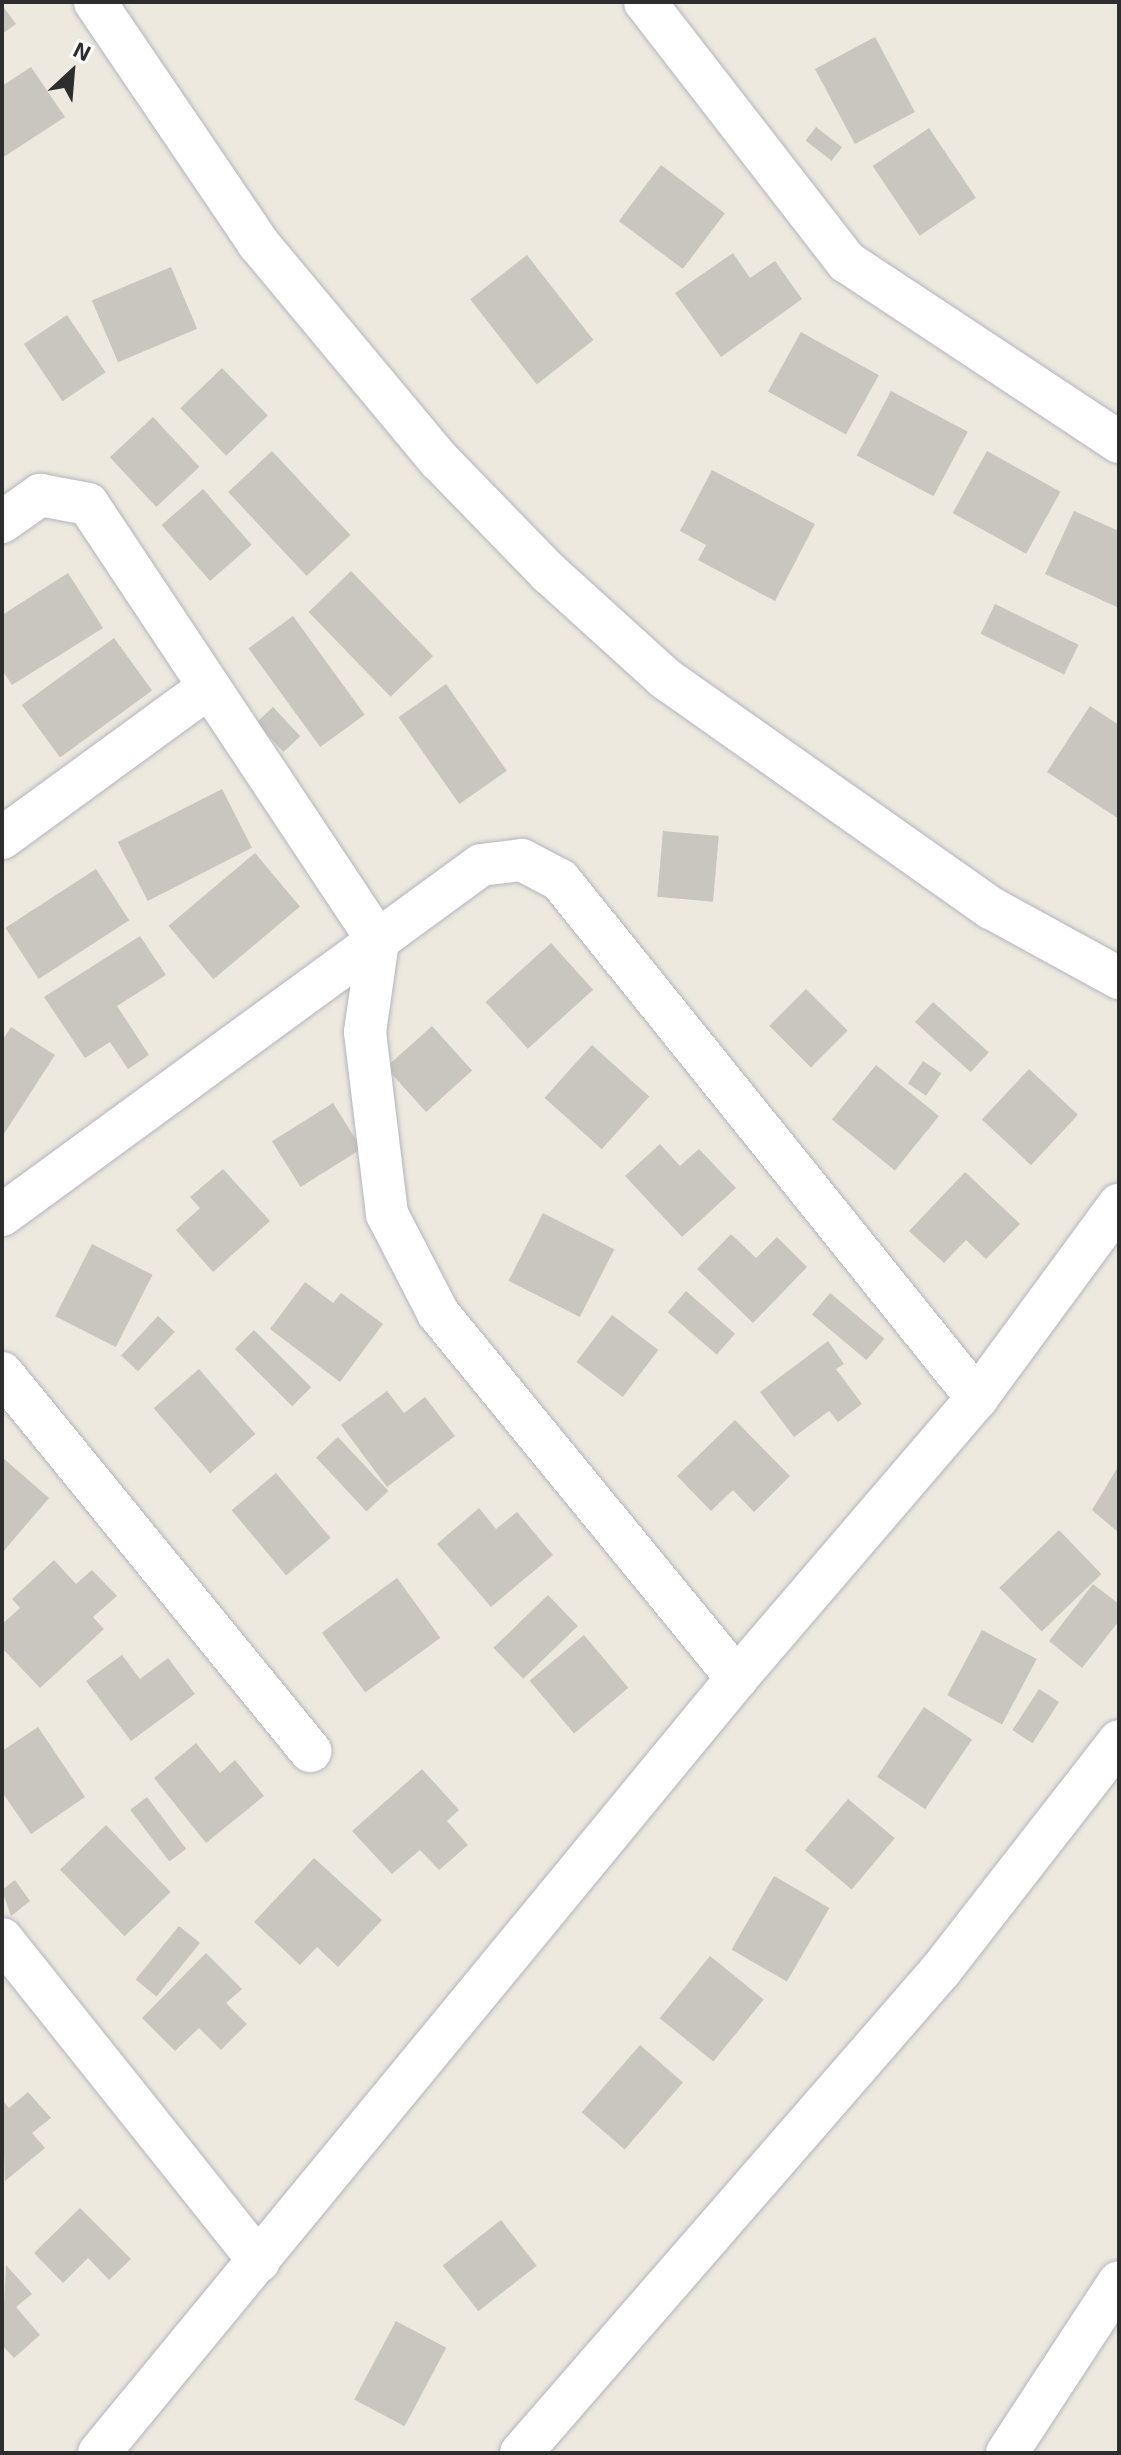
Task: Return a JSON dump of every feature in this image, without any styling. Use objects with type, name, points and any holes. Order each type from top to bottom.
[{"type":"street","points":[[95,2],[258,243],[439,460],[549,573],[666,679],[991,908],[1119,978]]},
{"type":"street","points":[[645,2],[847,262],[1119,442]]},
{"type":"street","points":[[2,522],[40,495],[88,504],[378,941],[365,1032],[387,1214],[438,1313],[737,1678]]},
{"type":"street","points":[[2,838],[208,688]]},
{"type":"street","points":[[2,1215],[481,865],[522,860],[560,880],[977,1398]]},
{"type":"street","points":[[99,2453],[737,1678],[977,1398],[1119,1205]]},
{"type":"street","points":[[2,1373],[310,1751]]},
{"type":"street","points":[[521,2453],[941,1970],[1119,1741]]},
{"type":"street","points":[[2,1939],[259,2261]]},
{"type":"street","points":[[1007,2453],[1119,2282]]},
{"type":"building","points":[[2,5],[16,24],[2,34]]},
{"type":"building","points":[[875,37],[915,112],[855,144],[815,69]]},
{"type":"building","points":[[31,67],[65,117],[2,158],[2,86]]},
{"type":"building","points":[[816,127],[842,147],[832,161],[806,140]]},
{"type":"building","points":[[929,128],[976,198],[920,236],[873,166]]},
{"type":"building","points":[[661,165],[725,213],[683,269],[619,221]]},
{"type":"building","points":[[733,253],[750,278],[775,261],[802,299],[721,357],[675,293]]},
{"type":"building","points":[[527,255],[593,340],[537,384],[470,299]]},
{"type":"building","points":[[171,267],[197,329],[118,362],[92,301]]},
{"type":"building","points":[[67,315],[106,372],[62,401],[24,344]]},
{"type":"building","points":[[801,332],[879,375],[846,435],[768,391]]},
{"type":"building","points":[[222,368],[268,415],[226,456],[180,408]]},
{"type":"building","points":[[891,391],[968,432],[934,496],[857,455]]},
{"type":"building","points":[[153,417],[199,467],[156,507],[110,457]]},
{"type":"building","points":[[272,451],[350,535],[307,576],[228,492]]},
{"type":"building","points":[[987,451],[1060,492],[1026,554],[953,513]]},
{"type":"building","points":[[712,470],[815,524],[775,601],[698,560],[706,545],[680,531]]},
{"type":"building","points":[[203,489],[252,545],[210,581],[161,525]]},
{"type":"building","points":[[1074,511],[1119,531],[1119,608],[1045,574]]},
{"type":"building","points":[[351,571],[433,656],[391,697],[309,612]]},
{"type":"building","points":[[68,573],[103,628],[12,685],[2,670],[2,615]]},
{"type":"building","points":[[995,604],[1079,645],[1064,674],[981,634]]},
{"type":"building","points":[[293,616],[365,715],[320,747],[249,648]]},
{"type":"building","points":[[114,638],[152,691],[60,758],[22,705]]},
{"type":"building","points":[[446,684],[507,771],[459,804],[398,717]]},
{"type":"building","points":[[1090,706],[1119,725],[1119,819],[1047,772]]},
{"type":"building","points":[[273,707],[300,736],[283,752],[256,723]]},
{"type":"building","points":[[222,789],[252,848],[148,901],[118,842]]},
{"type":"building","points":[[663,831],[719,836],[713,902],[657,897]]},
{"type":"building","points":[[255,853],[300,907],[213,979],[168,926]]},
{"type":"building","points":[[96,869],[129,920],[39,979],[5,928]]},
{"type":"building","points":[[140,936],[166,975],[117,1006],[149,1055],[128,1069],[110,1042],[85,1058],[44,997]]},
{"type":"building","points":[[551,943],[593,990],[528,1049],[486,1002]]},
{"type":"building","points":[[806,989],[848,1031],[811,1067],[769,1026]]},
{"type":"building","points":[[933,1002],[989,1052],[971,1072],[915,1022]]},
{"type":"building","points":[[432,1026],[472,1071],[426,1112],[386,1067]]},
{"type":"building","points":[[11,1027],[55,1055],[2,1137],[2,1041]]},
{"type":"building","points":[[592,1045],[649,1097],[602,1149],[544,1098]]},
{"type":"building","points":[[923,1061],[941,1073],[926,1096],[908,1083]]},
{"type":"building","points":[[876,1065],[939,1116],[895,1170],[832,1119]]},
{"type":"building","points":[[1029,1069],[1078,1115],[1031,1165],[982,1119]]},
{"type":"building","points":[[333,1103],[362,1149],[301,1187],[272,1141]]},
{"type":"building","points":[[660,1144],[680,1166],[699,1149],[736,1188],[682,1237],[625,1176]]},
{"type":"building","points":[[223,1169],[270,1221],[213,1272],[176,1230],[200,1208],[190,1197]]},
{"type":"building","points":[[965,1172],[1020,1224],[986,1259],[966,1240],[944,1263],[909,1231]]},
{"type":"building","points":[[543,1213],[614,1249],[580,1317],[508,1281]]},
{"type":"building","points":[[731,1234],[756,1258],[777,1237],[807,1267],[753,1323],[697,1269]]},
{"type":"building","points":[[92,1244],[153,1275],[116,1347],[55,1316]]},
{"type":"building","points":[[305,1282],[333,1303],[341,1293],[383,1324],[340,1382],[270,1329]]},
{"type":"building","points":[[686,1291],[735,1334],[717,1355],[668,1312]]},
{"type":"building","points":[[830,1293],[884,1339],[866,1360],[812,1314]]},
{"type":"building","points":[[612,1315],[658,1350],[623,1397],[576,1362]]},
{"type":"building","points":[[158,1316],[175,1332],[138,1371],[121,1355]]},
{"type":"building","points":[[254,1330],[311,1387],[292,1406],[235,1349]]},
{"type":"building","points":[[828,1341],[844,1364],[836,1369],[862,1404],[838,1422],[829,1411],[794,1437],[760,1392]]},
{"type":"building","points":[[199,1369],[255,1434],[210,1473],[154,1408]]},
{"type":"building","points":[[387,1391],[404,1413],[425,1397],[455,1436],[387,1487],[341,1425]]},
{"type":"building","points":[[735,1420],[790,1476],[754,1512],[733,1490],[711,1511],[677,1476]]},
{"type":"building","points":[[338,1437],[388,1491],[367,1512],[316,1457]]},
{"type":"building","points":[[2,1457],[49,1498],[2,1553]]},
{"type":"building","points":[[1119,1465],[1119,1533],[1092,1510]]},
{"type":"building","points":[[276,1473],[331,1538],[286,1575],[232,1510]]},
{"type":"building","points":[[479,1508],[496,1529],[517,1512],[553,1555],[491,1607],[437,1544]]},
{"type":"building","points":[[1059,1530],[1101,1574],[1042,1632],[999,1588]]},
{"type":"building","points":[[54,1560],[76,1584],[92,1570],[117,1596],[93,1617],[104,1629],[40,1688],[2,1648],[2,1624],[20,1608],[12,1599]]},
{"type":"building","points":[[397,1578],[440,1638],[365,1693],[322,1633]]},
{"type":"building","points":[[1093,1584],[1119,1604],[1119,1621],[1082,1668],[1049,1641]]},
{"type":"building","points":[[548,1595],[578,1626],[523,1679],[493,1648]]},
{"type":"building","points":[[982,1630],[1037,1659],[1002,1724],[947,1695]]},
{"type":"building","points":[[584,1635],[628,1688],[574,1733],[530,1681]]},
{"type":"building","points":[[122,1655],[140,1679],[168,1658],[195,1694],[131,1741],[86,1681]]},
{"type":"building","points":[[1039,1689],[1059,1702],[1032,1743],[1012,1730]]},
{"type":"building","points":[[924,1707],[972,1739],[925,1809],[877,1777]]},
{"type":"building","points":[[38,1727],[85,1797],[31,1834],[2,1792],[2,1751]]},
{"type":"building","points":[[196,1743],[220,1773],[235,1760],[264,1796],[206,1843],[154,1778]]},
{"type":"building","points":[[422,1769],[459,1810],[447,1821],[468,1845],[439,1870],[420,1850],[392,1874],[352,1831]]},
{"type":"building","points":[[147,1797],[186,1849],[169,1862],[130,1810]]},
{"type":"building","points":[[848,1799],[895,1838],[852,1890],[805,1850]]},
{"type":"building","points":[[106,1825],[171,1892],[125,1936],[60,1869]]},
{"type":"building","points":[[314,1858],[382,1920],[338,1967],[317,1947],[300,1965],[254,1922]]},
{"type":"building","points":[[774,1876],[829,1908],[787,1982],[732,1950]]},
{"type":"building","points":[[15,1880],[30,1901],[11,1916],[2,1890]]},
{"type":"building","points":[[179,1926],[200,1943],[157,1997],[136,1980]]},
{"type":"building","points":[[206,1953],[242,1989],[226,2003],[247,2024],[221,2050],[199,2028],[175,2051],[142,2018]]},
{"type":"building","points":[[710,1956],[764,1999],[713,2062],[660,2018]]},
{"type":"building","points":[[640,2045],[683,2082],[625,2150],[582,2112]]},
{"type":"building","points":[[28,2092],[51,2118],[32,2133],[45,2148],[5,2181],[2,2100],[9,2108]]},
{"type":"building","points":[[80,2208],[131,2259],[109,2280],[88,2258],[63,2283],[34,2253]]},
{"type":"building","points":[[501,2220],[537,2266],[478,2311],[443,2266]]},
{"type":"building","points":[[6,2265],[32,2294],[16,2307],[40,2335],[14,2358],[2,2345]]},
{"type":"building","points":[[396,2321],[446,2348],[405,2426],[354,2400]]}]
